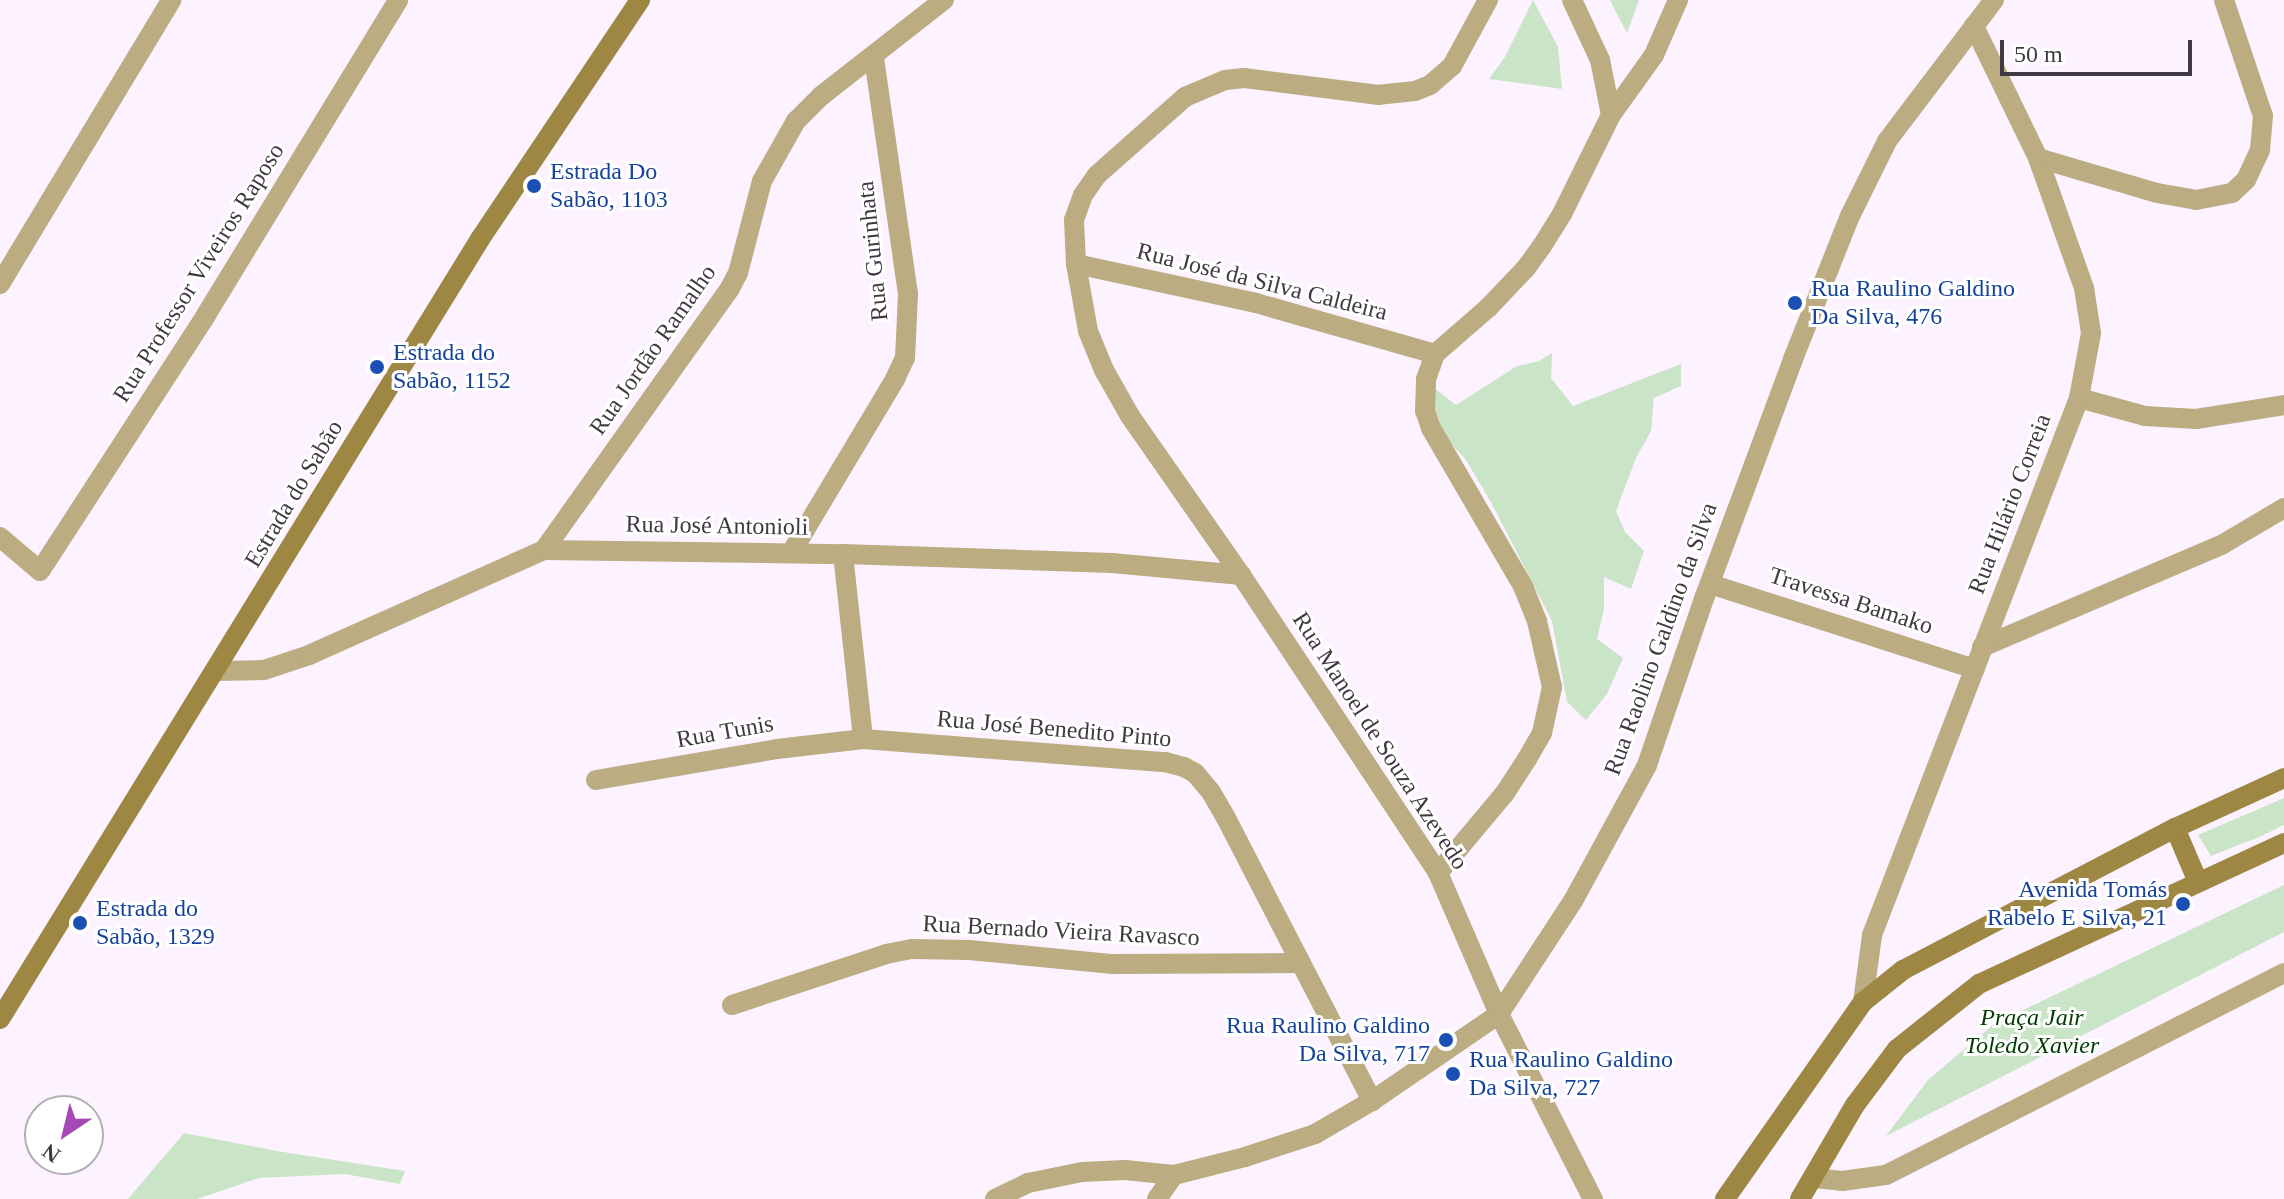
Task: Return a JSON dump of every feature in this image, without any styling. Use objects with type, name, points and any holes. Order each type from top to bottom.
[{"type":"street","points":[[0,284],[171,0]]},
{"type":"street","name":"Rua Professor Viveiros Raposo","points":[[0,537],[40,571],[206,315],[398,0]]},
{"type":"street","name":"Estrada do Sabão","points":[[0,1019],[480,239],[640,0]]},
{"type":"street","name":"Rua Jordão Ramalho","points":[[544,550],[730,288],[738,273],[762,181],[796,121],[821,96],[944,0]]},
{"type":"street","name":"Rua Manoel de Souza Azevedo","points":[[1488,0],[1452,66],[1430,85],[1415,91],[1379,95],[1244,78],[1225,80],[1185,97],[1097,175],[1083,195],[1074,220],[1076,264],[1088,331],[1104,370],[1130,416],[1241,575],[1438,873],[1499,1014],[1593,1199]]},
{"type":"street","points":[[1572,0],[1600,60],[1611,115]]},
{"type":"street","points":[[1438,873],[1505,793],[1527,759],[1542,733],[1552,687],[1537,621],[1524,588],[1431,428],[1424,393],[1435,354],[1526,268],[1562,214],[1611,115],[1654,55],[1678,0]]},
{"type":"street","name":"Rua Raolino Galdino da Silva","points":[[995,1199],[1028,1183],[1082,1172],[1125,1170],[1174,1175],[1315,1134],[1372,1101],[1499,1014],[1573,901],[1647,765],[1710,584],[1850,216],[1887,141],[1994,0]]},
{"type":"street","points":[[2038,158],[2157,193],[2196,200],[2232,193],[2246,180],[2260,150],[2263,116],[2224,0]]},
{"type":"street","name":"Rua Hilário Correia","points":[[1863,1002],[1872,935],[2079,398],[2091,333],[2084,288],[2038,158],[1974,26]]},
{"type":"street","name":"Rua Gurinhata","points":[[791,553],[905,358],[908,294],[874,57]]},
{"type":"street","name":"Rua José da Silva Caldeira","points":[[1076,264],[1256,303],[1435,354]]},
{"type":"street","points":[[2079,398],[2145,416],[2196,419],[2284,405]]},
{"type":"street","points":[[1982,647],[2223,544],[2284,508]]},
{"type":"street","name":"Rua José Antonioli","points":[[216,671],[264,670],[309,655],[544,550],[843,554],[1112,563],[1241,575]]},
{"type":"street","points":[[843,554],[863,739]]},
{"type":"street","name":"Travessa Bamako","points":[[1710,584],[1975,669]]},
{"type":"street","name":"Rua Tunis","points":[[596,780],[777,749],[863,739]]},
{"type":"street","name":"Rua José Benedito Pinto","points":[[863,739],[1165,762],[1190,770],[1211,792],[1225,816],[1372,1101]]},
{"type":"street","points":[[1725,1199],[1863,1002],[1903,970],[2175,828],[2284,778]]},
{"type":"street","points":[[2175,828],[2198,882]]},
{"type":"street","points":[[1800,1199],[1855,1105],[1897,1049],[1979,984],[2284,843]]},
{"type":"street","name":"Rua Bernado Vieira Ravasco","points":[[732,1005],[886,954],[912,949],[969,950],[1113,964],[1300,963]]},
{"type":"street","points":[[1814,1178],[1842,1181],[1886,1175],[2284,973]]},
{"type":"street","points":[[1157,1199],[1174,1175]]},
{"type":"green space","points":[[1533,0],[1558,47],[1562,89],[1489,79],[1505,57]]},
{"type":"green space","points":[[1610,0],[1639,0],[1627,33],[1617,14]]},
{"type":"green space","points":[[1552,353],[1551,378],[1573,406],[1681,364],[1681,386],[1654,398],[1651,431],[1636,458],[1616,511],[1625,532],[1644,551],[1631,589],[1604,577],[1604,609],[1597,639],[1623,658],[1607,694],[1586,720],[1567,702],[1552,621],[1492,504],[1466,460],[1446,438],[1435,408],[1433,387],[1456,405],[1517,366],[1539,361]]},
{"type":"green space","points":[[2284,798],[2284,825],[2259,837],[2211,856],[2198,835]]},
{"type":"green space","name":"Praça Jair Toledo Xavier","points":[[2284,885],[2284,932],[1886,1136],[1928,1080],[1994,1024]]},
{"type":"green space","points":[[184,1133],[405,1171],[400,1184],[345,1174],[259,1178],[197,1199],[128,1199]]},
{"type":"place","name":"Estrada Do Sabão, 1103","points":[[534,186]]},
{"type":"place","name":"Rua Raulino Galdino Da Silva, 476","points":[[1795,303]]},
{"type":"place","name":"Estrada do Sabão, 1152","points":[[377,367]]},
{"type":"place","name":"Avenida Tomás Rabelo E Silva, 21","points":[[2183,904]]},
{"type":"place","name":"Estrada do Sabão, 1329","points":[[80,923]]},
{"type":"place","name":"Rua Raulino Galdino Da Silva, 717","points":[[1446,1040]]},
{"type":"place","name":"Rua Raulino Galdino Da Silva, 727","points":[[1453,1074]]}]
